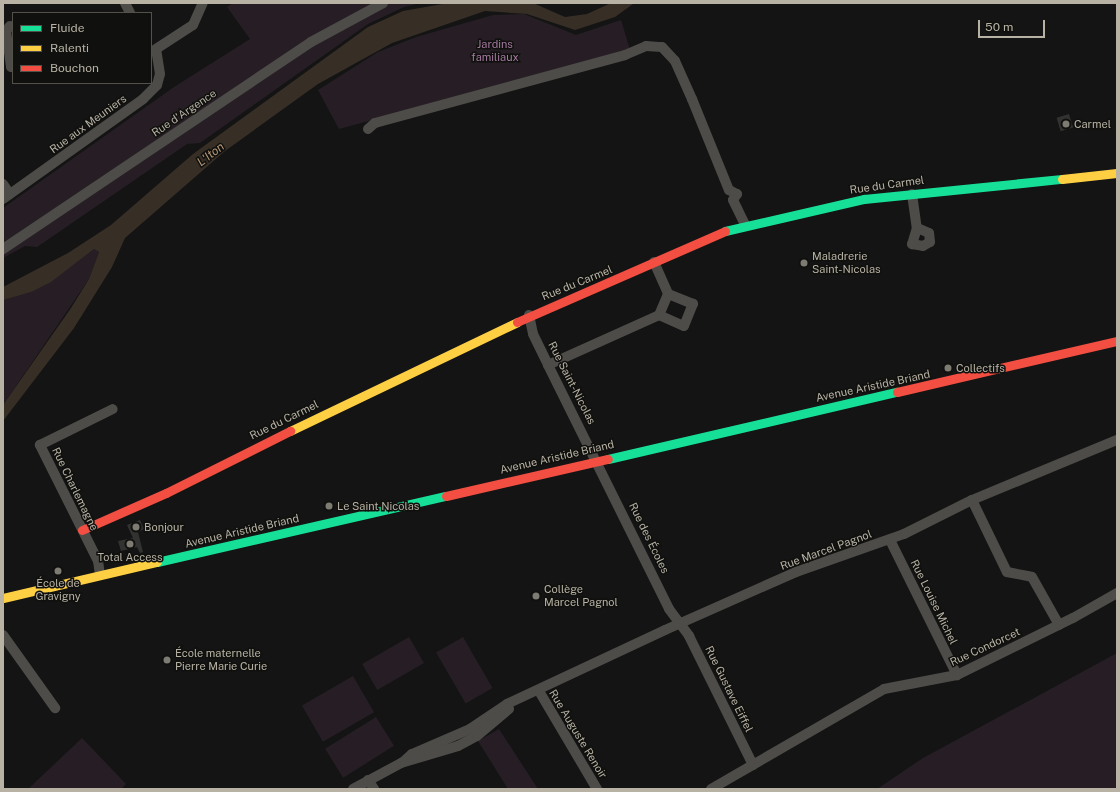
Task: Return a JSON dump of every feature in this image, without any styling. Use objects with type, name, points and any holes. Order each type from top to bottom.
[{"type":"main road","name":"Rue du Carmel","points":[[82,530],[166,493],[390,381],[491,337],[529,315],[552,308],[716,233],[745,225],[864,199],[1117,173]]},
{"type":"main road","name":"Avenue Aristide Briand","points":[[3,598],[1117,341]]},
{"type":"street","points":[[125,3],[130,12]]},
{"type":"street","name":"Rue aux Meuniers","points":[[6,196],[143,99],[157,85],[160,74],[153,46],[193,25],[203,3]]},
{"type":"street","name":"Rue d'Argence","points":[[3,249],[311,42],[383,3]]},
{"type":"street","points":[[9,69],[6,31],[10,26]]},
{"type":"street","points":[[368,129],[375,123],[625,55],[646,46],[662,47],[675,61],[729,190],[737,194],[734,200],[745,225]]},
{"type":"street","points":[[3,184],[6,196]]},
{"type":"street","points":[[912,194],[917,228]]},
{"type":"street","points":[[548,365],[660,315],[668,294],[654,262]]},
{"type":"street","points":[[660,315],[684,326],[693,304],[668,294]]},
{"type":"street","name":"Rue Saint-Nicolas","points":[[529,315],[533,334],[598,461]]},
{"type":"street","name":"Rue Charlemagne","points":[[100,575],[98,561],[40,445],[113,409]]},
{"type":"street","name":"Rue Marcel Pagnol","points":[[353,789],[403,762],[412,754],[451,738],[508,704],[524,698],[682,623],[796,572],[890,540],[972,500],[1117,440]]},
{"type":"street","name":"Rue des Écoles","points":[[598,461],[669,609],[682,623]]},
{"type":"street","points":[[972,500],[1007,572],[1032,577],[1059,625]]},
{"type":"street","name":"Rue Louise Michel","points":[[890,540],[957,675]]},
{"type":"street","name":"Rue Condorcet","points":[[711,789],[884,689],[957,675],[1059,625],[1117,593]]},
{"type":"street","name":"Rue Gustave Eiffel","points":[[682,623],[753,765]]},
{"type":"street","points":[[3,635],[55,708]]},
{"type":"street","name":"Rue Auguste Renoir","points":[[539,691],[597,789]]},
{"type":"street","points":[[368,780],[374,789]]},
{"type":"green space","points":[[233,3],[421,3],[404,7],[368,24],[200,143],[187,144],[37,247],[25,246],[3,258],[3,208],[174,87],[250,39],[227,7]]},
{"type":"green space","name":"Jardins familiaux","points":[[524,14],[576,35],[621,20],[630,50],[339,129],[318,90],[378,52],[416,37],[493,15]]},
{"type":"green space","points":[[94,249],[99,252],[89,279],[3,405],[3,300],[47,284]]},
{"type":"green space","points":[[409,637],[424,663],[377,690],[362,664]]},
{"type":"green space","points":[[463,637],[492,688],[466,704],[436,652]]},
{"type":"green space","points":[[1117,653],[1117,789],[877,789],[923,758]]},
{"type":"green space","points":[[353,676],[374,712],[323,742],[302,706]]},
{"type":"green space","points":[[376,717],[394,746],[343,778],[325,749]]},
{"type":"green space","points":[[499,729],[538,789],[508,789],[478,741]]},
{"type":"green space","points":[[82,738],[126,784],[121,789],[28,789]]},
{"type":"water","name":"L'Iton","points":[[448,3],[533,3],[565,17],[587,14],[611,3],[633,4],[615,17],[575,30],[527,14],[485,11],[392,43],[318,84],[225,151],[125,238],[112,267],[74,328],[3,421],[3,405],[71,308],[89,279],[99,252],[94,249],[51,282],[31,292],[3,300],[3,287],[68,253],[111,225],[193,154],[368,27],[403,11]]},
{"type":"building","name":"Carmel","points":[[1069,114],[1073,127],[1061,131],[1057,118]]},
{"type":"building","points":[[140,520],[144,529],[138,532],[143,552],[140,553],[137,547],[121,551],[118,541],[133,538],[127,525]]},
{"type":"traffic: fast","points":[[725,231],[864,199],[1062,179]]},
{"type":"traffic: fast","points":[[608,459],[897,392]]},
{"type":"traffic: fast","points":[[157,562],[446,496]]},
{"type":"traffic: slow","points":[[1062,179],[1117,173]]},
{"type":"traffic: slow","points":[[290,431],[517,322]]},
{"type":"traffic: slow","points":[[3,598],[157,562]]},
{"type":"traffic: jam","points":[[517,322],[725,231]]},
{"type":"traffic: jam","points":[[897,392],[1117,341]]},
{"type":"traffic: jam","points":[[82,530],[166,493],[290,431]]},
{"type":"traffic: jam","points":[[446,496],[608,459]]},
{"type":"place","name":"Carmel","points":[[1066,124]]},
{"type":"place","name":"Maladrerie Saint-Nicolas","points":[[804,263]]},
{"type":"place","name":"Collectifs","points":[[948,368]]},
{"type":"place","name":"Le Saint Nicolas","points":[[329,506]]},
{"type":"place","name":"Bonjour","points":[[136,527]]},
{"type":"place","name":"Total Access","points":[[130,544]]},
{"type":"place","name":"École de Gravigny","points":[[58,571]]},
{"type":"place","name":"Collège Marcel Pagnol","points":[[536,596]]},
{"type":"place","name":"École maternelle Pierre Marie Curie","points":[[167,660]]}]
